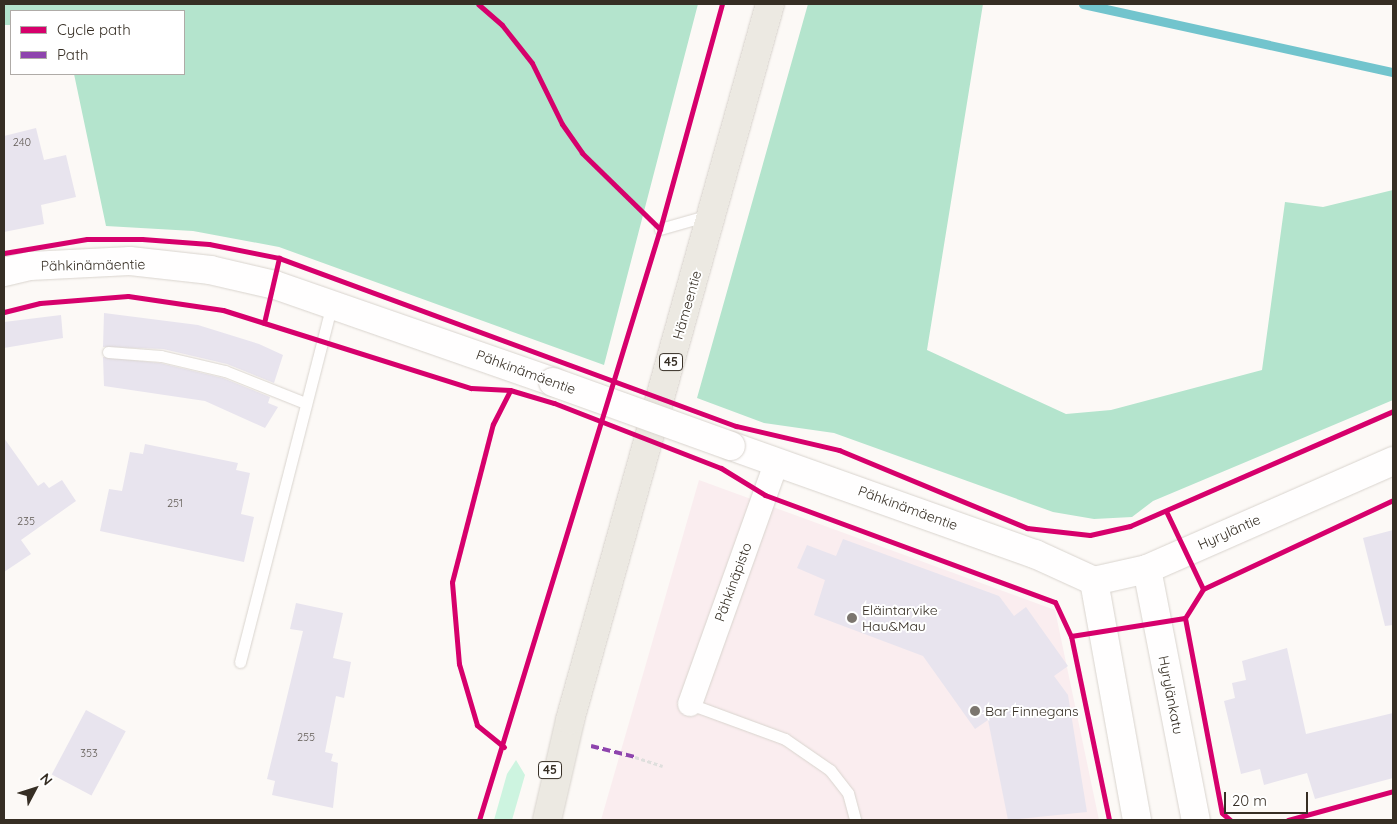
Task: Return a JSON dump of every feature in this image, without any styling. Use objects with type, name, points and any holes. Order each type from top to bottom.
[{"type":"main road","name":"Hämeentie","points":[[547,820],[570,720],[713,214],[770,4]]},
{"type":"main road","name":"Hämeentie","points":[[530,820],[570,720]]},
{"type":"street","name":"Pähkinämäentie","points":[[4,272],[30,266],[130,261],[210,270],[332,304],[1035,554],[1094,581]]},
{"type":"street","name":"Pähkinäpisto","points":[[690,704],[777,461]]},
{"type":"street","name":"Hyryläntie","points":[[1094,581],[1147,569],[1393,461]]},
{"type":"street","name":"Hyrylänkatu","points":[[1147,569],[1196,820]]},
{"type":"street","points":[[1094,581],[1136,820]]},
{"type":"lane","points":[[660,229],[713,214]]},
{"type":"lane","points":[[240,662],[305,403],[332,304]]},
{"type":"lane","points":[[108,352],[160,356],[225,371],[305,403]]},
{"type":"lane","points":[[690,704],[785,739],[830,770],[848,793],[855,820]]},
{"type":"path","points":[[634,757],[663,766]]},
{"type":"shaded area","points":[[699,480],[1055,610],[1099,820],[601,820]]},
{"type":"green space","points":[[4,4],[698,4],[604,365],[279,247],[193,231],[106,226],[74,75],[185,75],[185,10],[10,10],[10,25],[4,25]]},
{"type":"green space","points":[[808,4],[983,4],[927,350],[1066,414],[1111,410],[1262,370],[1285,202],[1323,207],[1393,190],[1393,400],[1153,501],[1132,517],[1094,519],[1053,512],[834,433],[764,423],[697,398]]},
{"type":"green space","points":[[516,760],[525,775],[512,820],[494,820],[507,774]]},
{"type":"building","points":[[36,128],[44,160],[66,155],[76,197],[41,205],[44,224],[4,232],[4,136]]},
{"type":"building","points":[[104,313],[198,325],[259,344],[283,355],[274,383],[227,364],[163,349],[103,347]]},
{"type":"building","points":[[61,315],[63,338],[4,348],[4,322]]},
{"type":"building","points":[[103,357],[160,363],[223,378],[270,397],[268,403],[278,407],[265,428],[205,401],[104,386]]},
{"type":"building","points":[[4,438],[38,486],[44,482],[49,488],[62,480],[76,501],[21,540],[31,554],[4,572]]},
{"type":"building","points":[[145,444],[238,463],[236,470],[250,473],[241,514],[254,517],[244,562],[100,531],[109,489],[122,491],[130,452],[143,454]]},
{"type":"building","points":[[1393,530],[1393,625],[1385,626],[1363,538]]},
{"type":"building","points":[[843,539],[999,596],[1014,616],[1026,607],[1068,666],[1054,676],[1068,695],[1087,812],[1008,820],[988,720],[975,729],[923,656],[814,615],[825,580],[797,568],[807,545],[836,556]]},
{"type":"building","points":[[296,603],[343,613],[333,658],[351,662],[344,698],[336,696],[325,752],[333,754],[331,761],[338,763],[333,808],[272,795],[275,781],[267,779],[303,631],[290,629]]},
{"type":"building","points":[[1287,648],[1306,734],[1393,713],[1393,778],[1315,799],[1307,773],[1264,785],[1260,769],[1241,774],[1224,701],[1235,698],[1232,683],[1246,680],[1242,661]]},
{"type":"building","points":[[86,710],[126,731],[91,796],[52,774]]},
{"type":"waterway","points":[[1083,4],[1393,72]]},
{"type":"marked path","points":[[591,746],[635,757]]},
{"type":"cycle path","points":[[478,4],[502,25],[532,63],[562,124],[582,153],[660,229]]},
{"type":"cycle path","points":[[479,820],[660,229],[722,4]]},
{"type":"cycle path","points":[[4,253],[87,239],[142,239],[209,244],[279,258],[736,426],[839,450],[1027,528],[1090,535],[1130,526],[1393,411]]},
{"type":"cycle path","points":[[264,323],[279,258]]},
{"type":"cycle path","points":[[4,312],[40,303],[128,296],[223,310],[471,388],[510,390],[554,403],[721,468],[765,495],[1055,602],[1071,636],[1185,618],[1203,589],[1393,500]]},
{"type":"cycle path","points":[[504,747],[477,725],[459,664],[452,582],[493,424],[510,390]]},
{"type":"cycle path","points":[[1166,511],[1203,589]]},
{"type":"cycle path","points":[[1185,618],[1222,813],[1230,820]]},
{"type":"cycle path","points":[[1071,636],[1109,820]]},
{"type":"cycle path","points":[[1288,820],[1393,791]]},
{"type":"place","name":"Eläintarvike Hau&Mau","points":[[852,618]]},
{"type":"place","name":"Bar Finnegans","points":[[975,711]]}]
